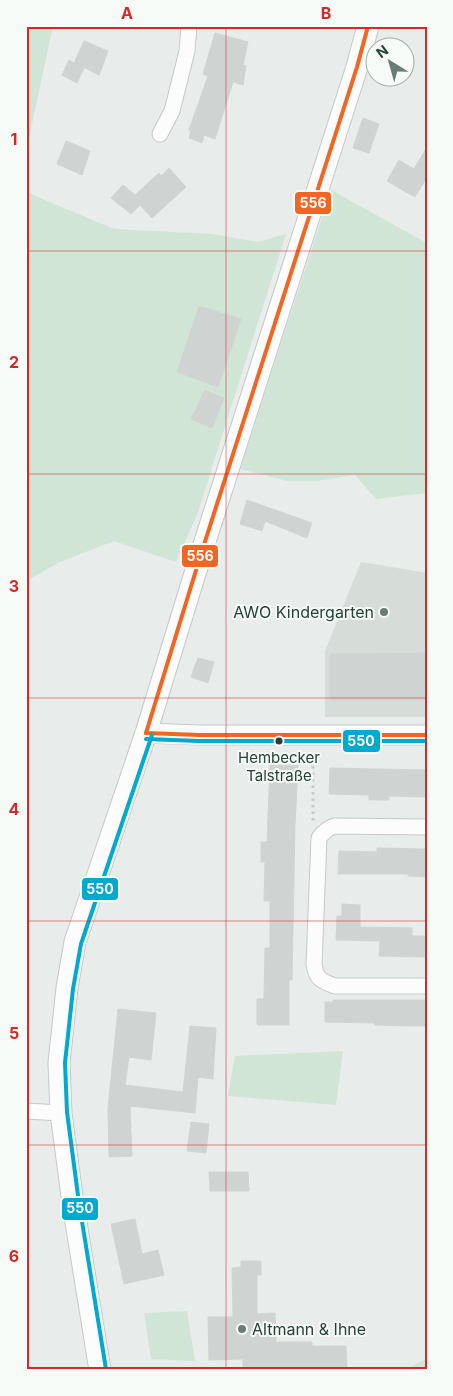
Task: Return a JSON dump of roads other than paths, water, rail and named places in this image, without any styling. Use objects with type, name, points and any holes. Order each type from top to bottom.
[{"type":"main road","points":[[100,1370],[73,1204],[61,1113],[59,1063],[67,988],[75,942],[146,733],[207,535],[357,67],[368,26]]},
{"type":"street","points":[[160,134],[172,111],[187,51],[189,26]]},
{"type":"street","points":[[146,733],[199,735],[427,735]]},
{"type":"street","points":[[427,827],[335,826],[323,832],[319,838],[314,964],[315,973],[326,983],[335,986],[427,986]]},
{"type":"street","points":[[26,1111],[61,1113]]},
{"type":"place","name":"AWO Kindergarten","points":[[384,612]]},
{"type":"place","name":"Hembecker Talstraße","points":[[279,741]]},
{"type":"place","name":"Altmann & Ihne","points":[[242,1329]]}]
